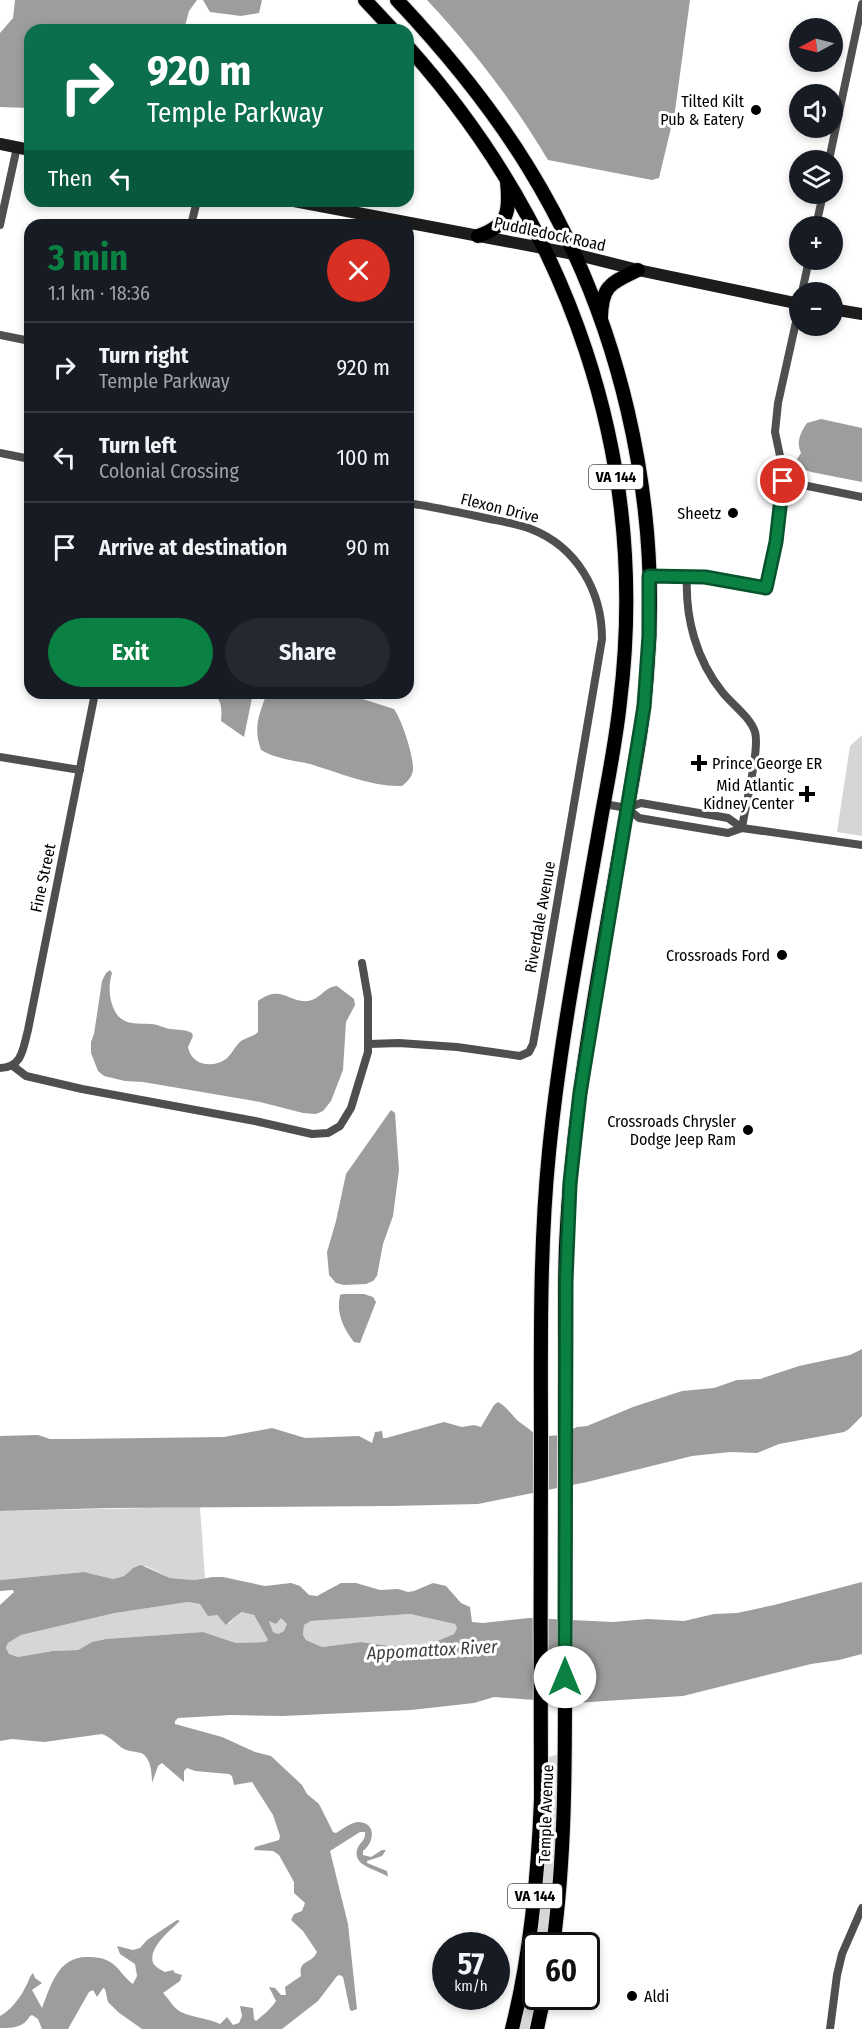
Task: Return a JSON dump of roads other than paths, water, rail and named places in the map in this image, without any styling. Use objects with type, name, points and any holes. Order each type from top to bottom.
[{"type":"main road","points":[[365,0],[387,24]]},
{"type":"main road","name":"VA 144","points":[[397,0],[456,66],[499,123],[548,201],[574,254],[601,322],[618,376],[632,431],[646,519],[649,576],[647,673],[627,808]]},
{"type":"main road","name":"VA 144","points":[[414,54],[477,131],[546,249],[573,315],[599,396],[622,515],[626,595],[620,703],[604,804]]},
{"type":"main road","points":[[0,144],[24,149]]},
{"type":"main road","points":[[477,236],[495,228],[506,216],[509,197],[507,179]]},
{"type":"main road","name":"Puddledock Road","points":[[325,207],[388,219]]},
{"type":"main road","name":"Puddledock Road","points":[[414,224],[574,254],[789,302]]},
{"type":"main road","points":[[601,322],[601,303],[608,286],[638,270]]},
{"type":"main road","points":[[843,311],[862,314]]},
{"type":"main road","name":"Temple Avenue","points":[[512,2029],[525,1967],[539,1845],[543,1235],[549,1148],[558,1074],[604,804]]},
{"type":"main road","name":"Temple Avenue","points":[[555,1932],[563,1854],[565,1756],[566,1246],[574,1135],[627,808]]},
{"type":"main road","points":[[537,2029],[541,2010]]},
{"type":"street","points":[[831,150],[862,4]]},
{"type":"street","points":[[0,225],[17,147]]},
{"type":"street","points":[[0,335],[24,340]]},
{"type":"street","points":[[649,576],[687,576],[766,588],[776,542],[784,475],[775,432],[778,403],[792,336]]},
{"type":"street","points":[[0,453],[24,458]]},
{"type":"street","points":[[783,481],[862,497]]},
{"type":"street","name":"Flexon Drive","points":[[414,504],[512,523],[531,529],[555,542],[586,575],[597,599],[602,627]]},
{"type":"street","points":[[687,576],[686,602],[690,627],[699,652],[711,677],[751,724],[755,734],[755,752],[742,828]]},
{"type":"street","name":"Riverdale Avenue","points":[[369,1044],[399,1043],[457,1047],[520,1056],[533,1044],[592,708],[601,651],[602,627]]},
{"type":"street","name":"Fine Street","points":[[13,1066],[20,1059],[28,1030],[94,699]]},
{"type":"street","points":[[0,757],[80,770]]},
{"type":"street","points":[[604,804],[627,808],[641,803],[728,818],[742,828],[862,845]]},
{"type":"street","points":[[627,808],[639,818],[728,833],[742,828]]},
{"type":"street","points":[[0,1068],[13,1066],[26,1076],[82,1089],[320,1134],[336,1129],[346,1118],[365,1068],[369,1044],[368,998],[362,963]]},
{"type":"street","points":[[830,2029],[842,1954],[862,1908]]},
{"type":"water","points":[[15,0],[197,0],[189,11],[186,24],[24,24],[24,108],[0,107],[0,33],[13,18]]},
{"type":"water","points":[[203,0],[262,0],[259,13],[241,16],[210,12]]},
{"type":"water","points":[[427,0],[690,0],[675,111],[659,178],[652,180],[548,160],[492,77]]},
{"type":"water","points":[[821,419],[862,428],[862,482],[800,468],[797,459],[801,453],[799,441],[801,434],[807,423]]},
{"type":"water","points":[[218,699],[252,699],[244,737],[221,721],[221,706]]},
{"type":"water","points":[[265,699],[363,699],[394,709],[410,748],[413,764],[411,777],[402,786],[390,786],[356,779],[267,753],[261,750],[257,735],[259,714]]},
{"type":"water","points":[[110,970],[112,973],[111,1001],[117,1015],[126,1022],[154,1024],[192,1033],[188,1047],[190,1053],[193,1058],[203,1064],[215,1064],[226,1059],[241,1041],[258,1032],[258,1001],[266,996],[279,994],[308,1001],[329,988],[337,986],[354,999],[355,1005],[346,1022],[343,1070],[331,1101],[323,1111],[316,1114],[303,1113],[260,1102],[104,1076],[98,1071],[91,1053],[91,1042],[102,981]]},
{"type":"water","points":[[391,1110],[395,1113],[399,1170],[393,1216],[383,1244],[377,1276],[366,1284],[336,1283],[329,1275],[327,1252],[346,1174]]},
{"type":"water","points":[[364,1294],[373,1297],[376,1302],[360,1343],[354,1342],[341,1320],[339,1302],[340,1295]]},
{"type":"water","points":[[862,1349],[862,1416],[849,1429],[844,1432],[779,1444],[757,1453],[730,1452],[692,1456],[587,1482],[478,1504],[0,1511],[0,1436],[38,1435],[50,1439],[224,1437],[272,1428],[305,1438],[359,1436],[372,1443],[375,1432],[382,1431],[383,1438],[386,1438],[444,1422],[462,1427],[474,1425],[481,1427],[498,1402],[537,1437],[560,1435],[682,1391],[714,1388],[737,1380],[760,1379],[799,1366],[850,1355]]},
{"type":"water","name":"Appomattox River","points":[[141,1565],[170,1578],[194,1580],[223,1577],[265,1586],[291,1583],[300,1586],[309,1595],[317,1596],[341,1583],[356,1583],[380,1590],[398,1589],[408,1592],[433,1583],[446,1586],[461,1603],[470,1607],[472,1622],[483,1623],[529,1618],[613,1622],[648,1619],[684,1621],[774,1605],[862,1582],[862,1654],[811,1664],[683,1696],[574,1703],[494,1697],[474,1703],[411,1710],[178,1718],[175,1724],[222,1737],[255,1752],[271,1756],[319,1804],[333,1832],[336,1833],[356,1822],[365,1823],[372,1834],[363,1855],[371,1857],[386,1850],[382,1856],[367,1861],[367,1863],[387,1871],[388,1877],[367,1867],[359,1860],[357,1850],[365,1832],[360,1832],[330,1851],[348,1924],[357,2009],[350,2010],[343,1977],[340,1975],[318,2001],[282,2029],[142,2029],[108,2002],[103,1988],[97,1997],[93,1990],[89,1992],[68,2029],[42,2029],[38,2019],[32,2015],[21,2025],[0,2028],[0,2016],[8,2011],[18,1999],[33,1973],[35,1978],[42,1983],[32,1990],[42,2008],[57,1974],[62,1967],[77,1958],[94,1957],[107,1960],[133,1984],[137,1976],[135,1964],[120,1954],[117,1946],[133,1950],[140,1948],[147,1940],[177,1920],[180,1921],[161,1939],[152,1957],[155,1966],[165,1972],[173,1970],[182,1975],[180,1981],[163,1993],[178,2011],[220,2024],[227,2017],[233,2025],[239,2023],[242,2016],[240,2006],[253,2008],[256,2021],[276,2001],[269,1987],[275,1988],[281,1995],[286,1995],[285,1987],[301,1976],[303,1964],[312,1959],[317,1952],[303,1931],[291,1920],[294,1914],[302,1911],[305,1903],[294,1893],[294,1882],[279,1855],[273,1851],[254,1850],[255,1847],[279,1840],[280,1836],[273,1815],[252,1782],[234,1785],[232,1776],[229,1774],[195,1771],[187,1768],[184,1771],[184,1782],[162,1763],[158,1766],[152,1783],[150,1766],[144,1755],[122,1748],[102,1734],[44,1742],[12,1739],[0,1741],[0,1605],[14,1592],[13,1590],[0,1591],[0,1580],[84,1572],[113,1579],[124,1576],[133,1568]],"holes":[[[188,1602],[200,1604],[208,1616],[217,1615],[226,1625],[242,1612],[254,1615],[268,1640],[236,1643],[203,1632],[106,1639],[92,1642],[78,1650],[52,1651],[18,1657],[9,1654],[6,1648],[8,1643],[21,1635],[115,1613]],[[410,1614],[455,1624],[457,1628],[454,1634],[418,1646],[390,1646],[361,1642],[322,1647],[306,1640],[303,1635],[304,1625],[311,1621]],[[281,1618],[287,1624],[284,1631],[278,1634],[273,1632],[269,1621],[276,1624]]]},
{"type":"place","name":"Tilted Kilt Pub & Eatery","points":[[756,110]]},
{"type":"place","name":"Sheetz","points":[[733,513]]},
{"type":"place","name":"Prince George ER","points":[[699,763]]},
{"type":"place","name":"Mid Atlantic Kidney Center","points":[[807,794]]},
{"type":"place","name":"Crossroads Ford","points":[[782,955]]},
{"type":"place","name":"Crossroads Chrysler Dodge Jeep Ram","points":[[748,1130]]},
{"type":"place","name":"Aldi","points":[[632,1996]]}]
